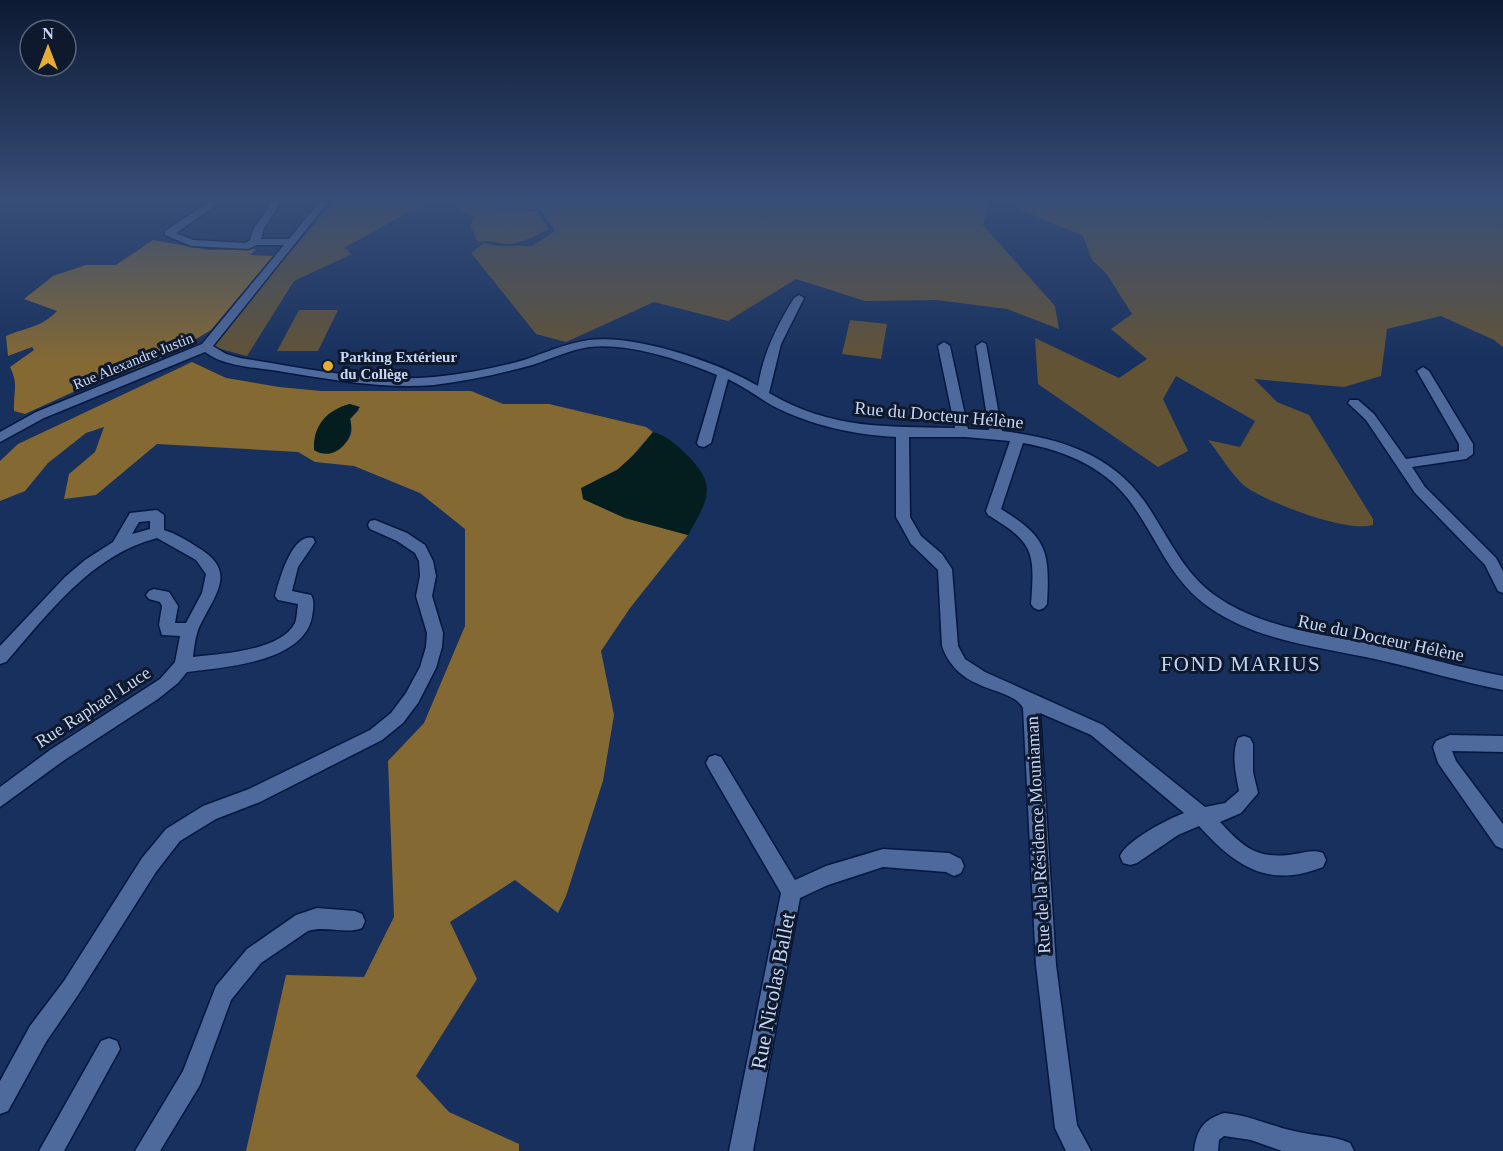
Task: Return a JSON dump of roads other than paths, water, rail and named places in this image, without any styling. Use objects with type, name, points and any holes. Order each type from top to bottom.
[{"type":"street","name":"Rue Alexandre Justin","points":[[0,438],[39,415],[206,347],[282,255]]},
{"type":"street","points":[[764,394],[766,370],[781,326],[799,298]]},
{"type":"street","name":"Rue du Docteur Hélène","points":[[206,347],[214,355],[356,380],[439,381],[529,362],[578,344],[601,343],[639,348],[724,372],[799,412],[864,430],[902,433],[962,432],[1018,438],[1072,452],[1102,466],[1116,477],[1138,500],[1187,581],[1207,599],[1239,619],[1290,637],[1379,653],[1503,683]]},
{"type":"street","points":[[945,346],[962,432]]},
{"type":"street","points":[[982,346],[996,435]]},
{"type":"street","points":[[1404,464],[1466,454],[1466,444],[1423,371]]},
{"type":"street","points":[[704,442],[724,372]]},
{"type":"street","points":[[1354,403],[1370,417],[1420,490],[1491,562],[1503,587]]},
{"type":"street","name":"Rue de la Résidence Mouniaman","points":[[902,433],[903,517],[915,540],[937,558],[945,569],[950,646],[953,658],[963,668],[1028,700],[1032,716],[1046,965],[1066,1128],[1079,1151]]},
{"type":"street","points":[[1018,438],[993,512],[1021,528],[1034,543],[1041,572],[1039,604]]},
{"type":"street","points":[[0,657],[57,593],[118,546],[135,517],[157,514],[157,533],[204,555],[213,568],[211,590],[190,629],[184,665],[229,660],[267,651],[297,633],[303,623],[306,599],[283,596],[291,566],[308,542]]},
{"type":"street","points":[[0,1103],[38,1034],[71,988],[149,865],[173,835],[210,812],[254,796],[376,735],[397,718],[412,698],[428,668],[434,647],[435,633],[424,596],[428,576],[426,561],[420,549],[375,525]]},
{"type":"street","points":[[154,596],[164,596],[170,603],[168,630],[190,629]]},
{"type":"street","name":"Rue Raphael Luce","points":[[0,798],[48,759],[163,686],[184,665]]},
{"type":"street","points":[[1028,700],[1097,730],[1203,817],[1224,840],[1245,857],[1276,867],[1316,860]]},
{"type":"street","points":[[1503,744],[1450,743],[1442,747],[1444,757],[1450,767],[1503,840]]},
{"type":"street","points":[[1130,856],[1170,829],[1189,820],[1240,807],[1249,793],[1244,772],[1244,744]]},
{"type":"street","points":[[716,763],[791,892]]},
{"type":"street","name":"Rue Nicolas Ballet","points":[[741,1151],[791,892],[826,876],[883,858],[937,861],[954,866]]},
{"type":"street","points":[[147,1151],[192,1077],[211,1022],[224,993],[254,956],[303,922],[317,918],[355,921]]},
{"type":"street","points":[[51,1151],[109,1049]]},
{"type":"street","points":[[1206,1151],[1206,1140],[1212,1131],[1222,1124],[1235,1123],[1287,1141],[1342,1151]]},
{"type":"place","name":"Parking Extérieur du Collège","points":[[328,366]]},
{"type":"district","name":"FOND MARIUS","points":[[1241,664]]}]
